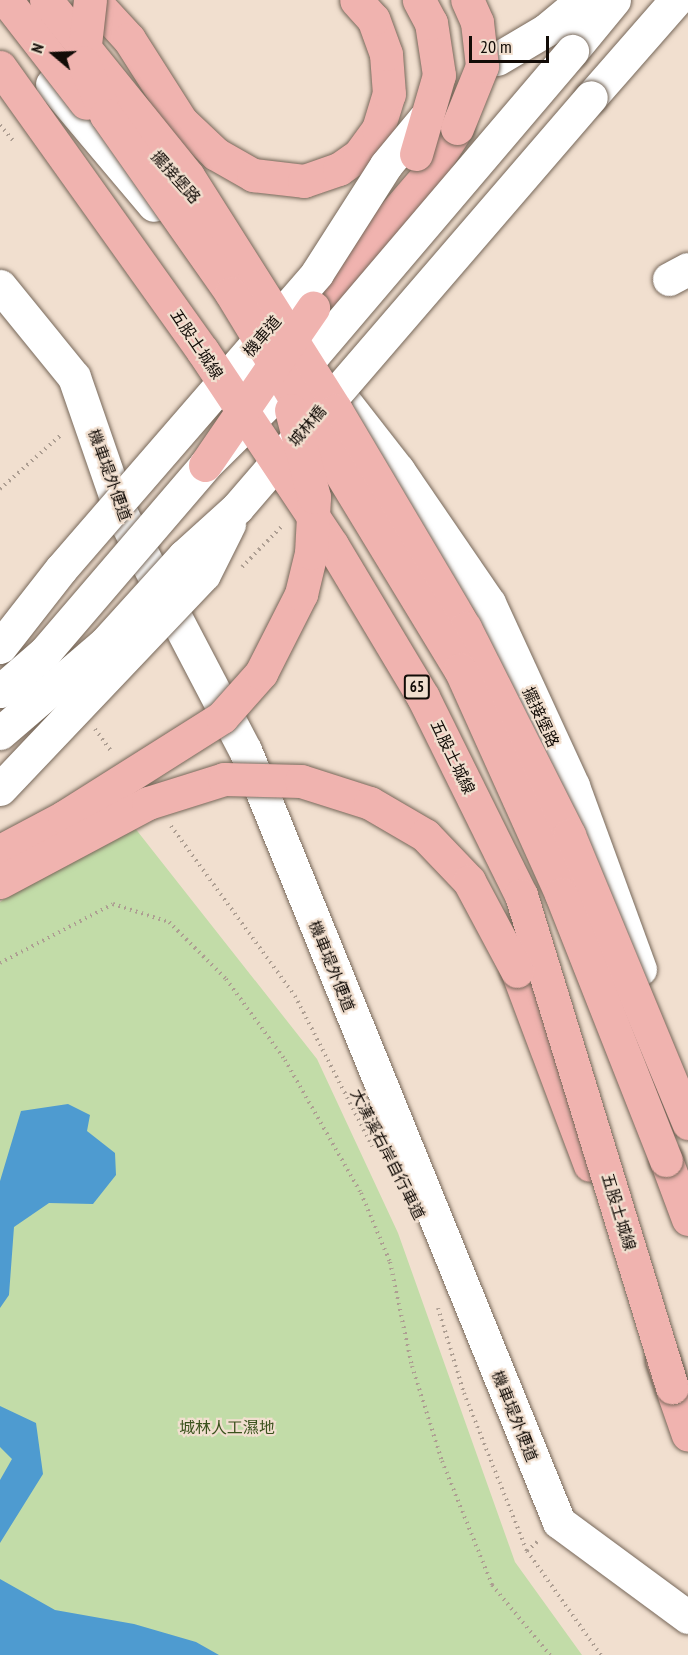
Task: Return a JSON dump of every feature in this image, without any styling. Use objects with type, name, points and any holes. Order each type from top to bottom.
[{"type":"highway","points":[[0,851],[64,817],[222,717],[261,673],[293,612],[311,553],[314,497],[290,407],[60,66],[6,0]]},
{"type":"highway","points":[[46,0],[188,176],[336,410],[465,628],[569,835],[688,1123]]},
{"type":"highway","points":[[91,0],[129,39],[181,121],[216,154],[253,175],[304,181],[339,169],[359,155],[378,129],[389,94],[386,54],[373,19],[356,0]]},
{"type":"highway","points":[[91,0],[83,62],[106,115],[231,293],[460,669],[561,894],[688,1219]]},
{"type":"highway","points":[[205,465],[416,154],[430,114],[439,75],[431,23],[418,0]]},
{"type":"highway","points":[[313,308],[426,177],[458,128],[482,66],[477,22],[467,0]]},
{"type":"highway","name":"五股土城線","points":[[0,67],[202,350],[332,545],[423,698],[521,895],[688,1435]]},
{"type":"highway","points":[[0,882],[148,803],[224,779],[302,781],[370,803],[425,835],[469,881],[517,971],[672,1387]]},
{"type":"street","name":"擺接堡路","points":[[6,0],[54,42],[218,224],[322,374],[398,470],[489,603],[573,786],[688,1098]]},
{"type":"street","points":[[497,59],[546,30],[582,0]]},
{"type":"street","points":[[0,692],[45,652],[205,465],[298,373],[614,0]]},
{"type":"street","name":"城林橋","points":[[0,732],[105,643],[184,556],[237,508],[676,0]]},
{"type":"street","name":"擺接堡路","points":[[0,9],[33,62],[189,247],[322,374]]},
{"type":"street","name":"機車道","points":[[0,647],[61,569],[317,273],[386,165],[424,119]]},
{"type":"street","name":"機車堤外便道","points":[[0,286],[74,377],[121,513],[245,750],[559,1522],[688,1617]]},
{"type":"street","points":[[0,789],[204,574],[237,508]]},
{"type":"path","points":[[0,489],[48,450],[63,433],[65,423]]},
{"type":"path","points":[[256,553],[286,522]]},
{"type":"path","points":[[91,725],[121,762]]},
{"type":"path","name":"大漢溪右岸自行車道","points":[[165,818],[295,996],[373,1149]]},
{"type":"path","points":[[0,963],[113,904],[169,922],[226,979],[285,1060],[361,1193],[390,1263],[412,1366],[442,1461],[488,1574],[550,1655]]},
{"type":"path","points":[[434,1296],[464,1394],[527,1551],[601,1655]]},
{"type":"green space","name":"城林人工濕地","points":[[127,818],[317,1059],[398,1233],[515,1562],[582,1655],[0,1655],[0,902]]},
{"type":"water","points":[[68,1104],[90,1115],[87,1131],[115,1153],[116,1175],[93,1204],[49,1203],[14,1227],[9,1295],[0,1308],[0,1181],[21,1111]]},
{"type":"water","points":[[0,1406],[36,1423],[43,1474],[0,1543],[0,1480],[12,1459],[0,1447]]},
{"type":"water","points":[[0,1579],[55,1610],[134,1624],[196,1642],[219,1655],[0,1655]]}]
